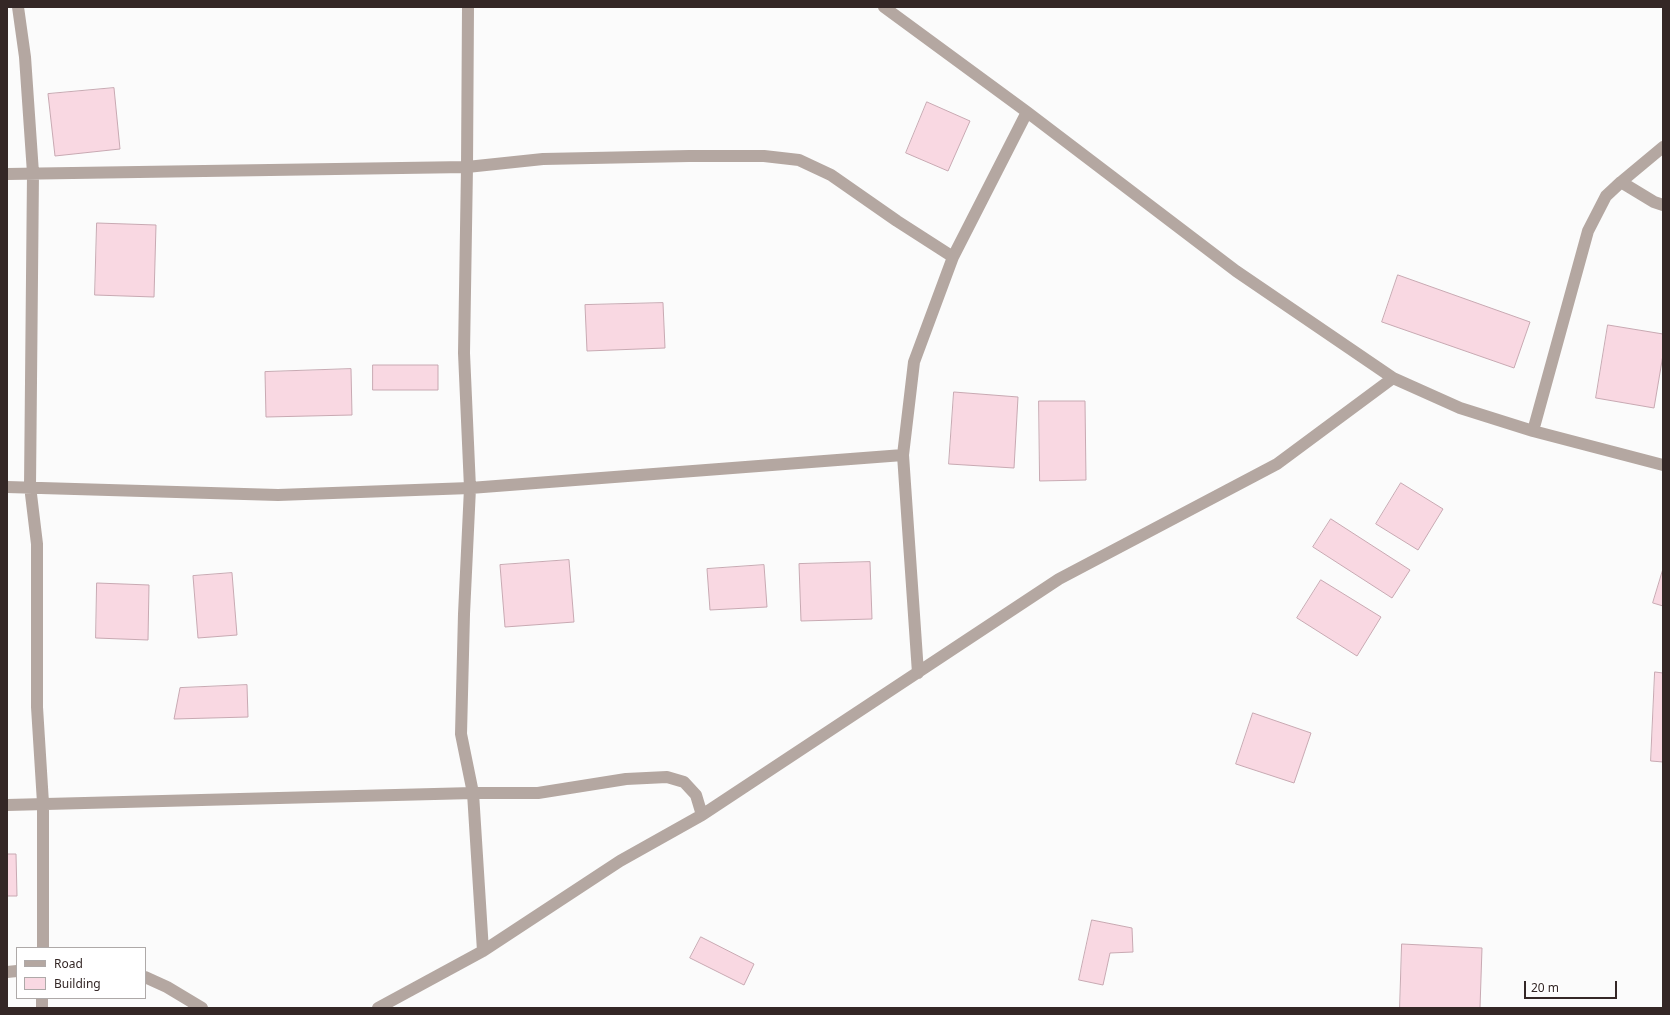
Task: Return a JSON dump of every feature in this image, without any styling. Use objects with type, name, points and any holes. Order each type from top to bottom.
[{"type":"street","points":[[18,7],[25,57],[33,174],[30,486],[37,544],[37,707],[42,803],[43,947]]},
{"type":"street","points":[[468,7],[464,353],[470,488],[464,614],[461,734],[473,793],[483,951]]},
{"type":"street","points":[[884,7],[1027,112],[1236,271],[1393,378],[1460,408],[1533,431],[1663,465]]},
{"type":"street","points":[[918,673],[903,455],[914,362],[953,257],[1027,112]]},
{"type":"street","points":[[1533,431],[1588,231],[1606,196],[1620,182],[1663,147]]},
{"type":"street","points":[[7,174],[467,167],[566,158],[764,156],[799,160],[831,175],[897,221],[953,257]]},
{"type":"street","points":[[1620,182],[1654,202],[1663,205]]},
{"type":"street","points":[[378,1008],[483,951],[620,861],[702,816],[1059,579],[1277,464],[1393,378]]},
{"type":"street","points":[[7,487],[30,486],[278,495],[470,488],[903,455]]},
{"type":"street","points":[[7,805],[473,793],[538,793],[626,779],[666,777],[684,782],[688,786],[696,795],[702,816]]},
{"type":"street","points":[[146,977],[167,987],[202,1008]]},
{"type":"building","points":[[114,88],[120,149],[55,156],[48,94]]},
{"type":"building","points":[[927,102],[970,121],[948,171],[906,153]]},
{"type":"building","points":[[97,223],[156,225],[154,297],[95,295]]},
{"type":"building","points":[[1398,275],[1530,322],[1514,368],[1382,322]]},
{"type":"building","points":[[663,303],[665,348],[587,351],[585,305]]},
{"type":"building","points":[[1608,325],[1663,334],[1663,355],[1654,408],[1596,398]]},
{"type":"building","points":[[373,365],[438,365],[438,390],[373,390]]},
{"type":"building","points":[[351,369],[352,415],[266,417],[265,372]]},
{"type":"building","points":[[954,392],[1018,397],[1014,468],[949,464]]},
{"type":"building","points":[[1039,401],[1085,401],[1086,480],[1040,481]]},
{"type":"building","points":[[1401,483],[1443,509],[1418,550],[1376,524]]},
{"type":"building","points":[[1331,519],[1410,570],[1392,598],[1313,547]]},
{"type":"building","points":[[569,560],[574,622],[505,627],[500,565]]},
{"type":"building","points":[[870,562],[872,619],[801,621],[799,564]]},
{"type":"building","points":[[764,565],[767,607],[710,610],[707,569]]},
{"type":"building","points":[[1663,569],[1663,606],[1653,603]]},
{"type":"building","points":[[232,573],[237,635],[198,638],[193,576]]},
{"type":"building","points":[[1321,580],[1381,617],[1357,656],[1297,618]]},
{"type":"building","points":[[97,583],[149,585],[148,640],[96,638]]},
{"type":"building","points":[[1655,672],[1663,673],[1663,762],[1651,761]]},
{"type":"building","points":[[247,685],[248,717],[174,719],[180,688]]},
{"type":"building","points":[[1253,713],[1311,733],[1294,783],[1236,764]]},
{"type":"building","points":[[7,854],[16,854],[17,896],[7,896]]},
{"type":"building","points":[[1092,920],[1132,928],[1133,952],[1110,953],[1103,985],[1079,980]]},
{"type":"building","points":[[701,937],[754,964],[744,985],[690,958]]},
{"type":"building","points":[[1402,944],[1482,948],[1480,1008],[1400,1008]]}]
